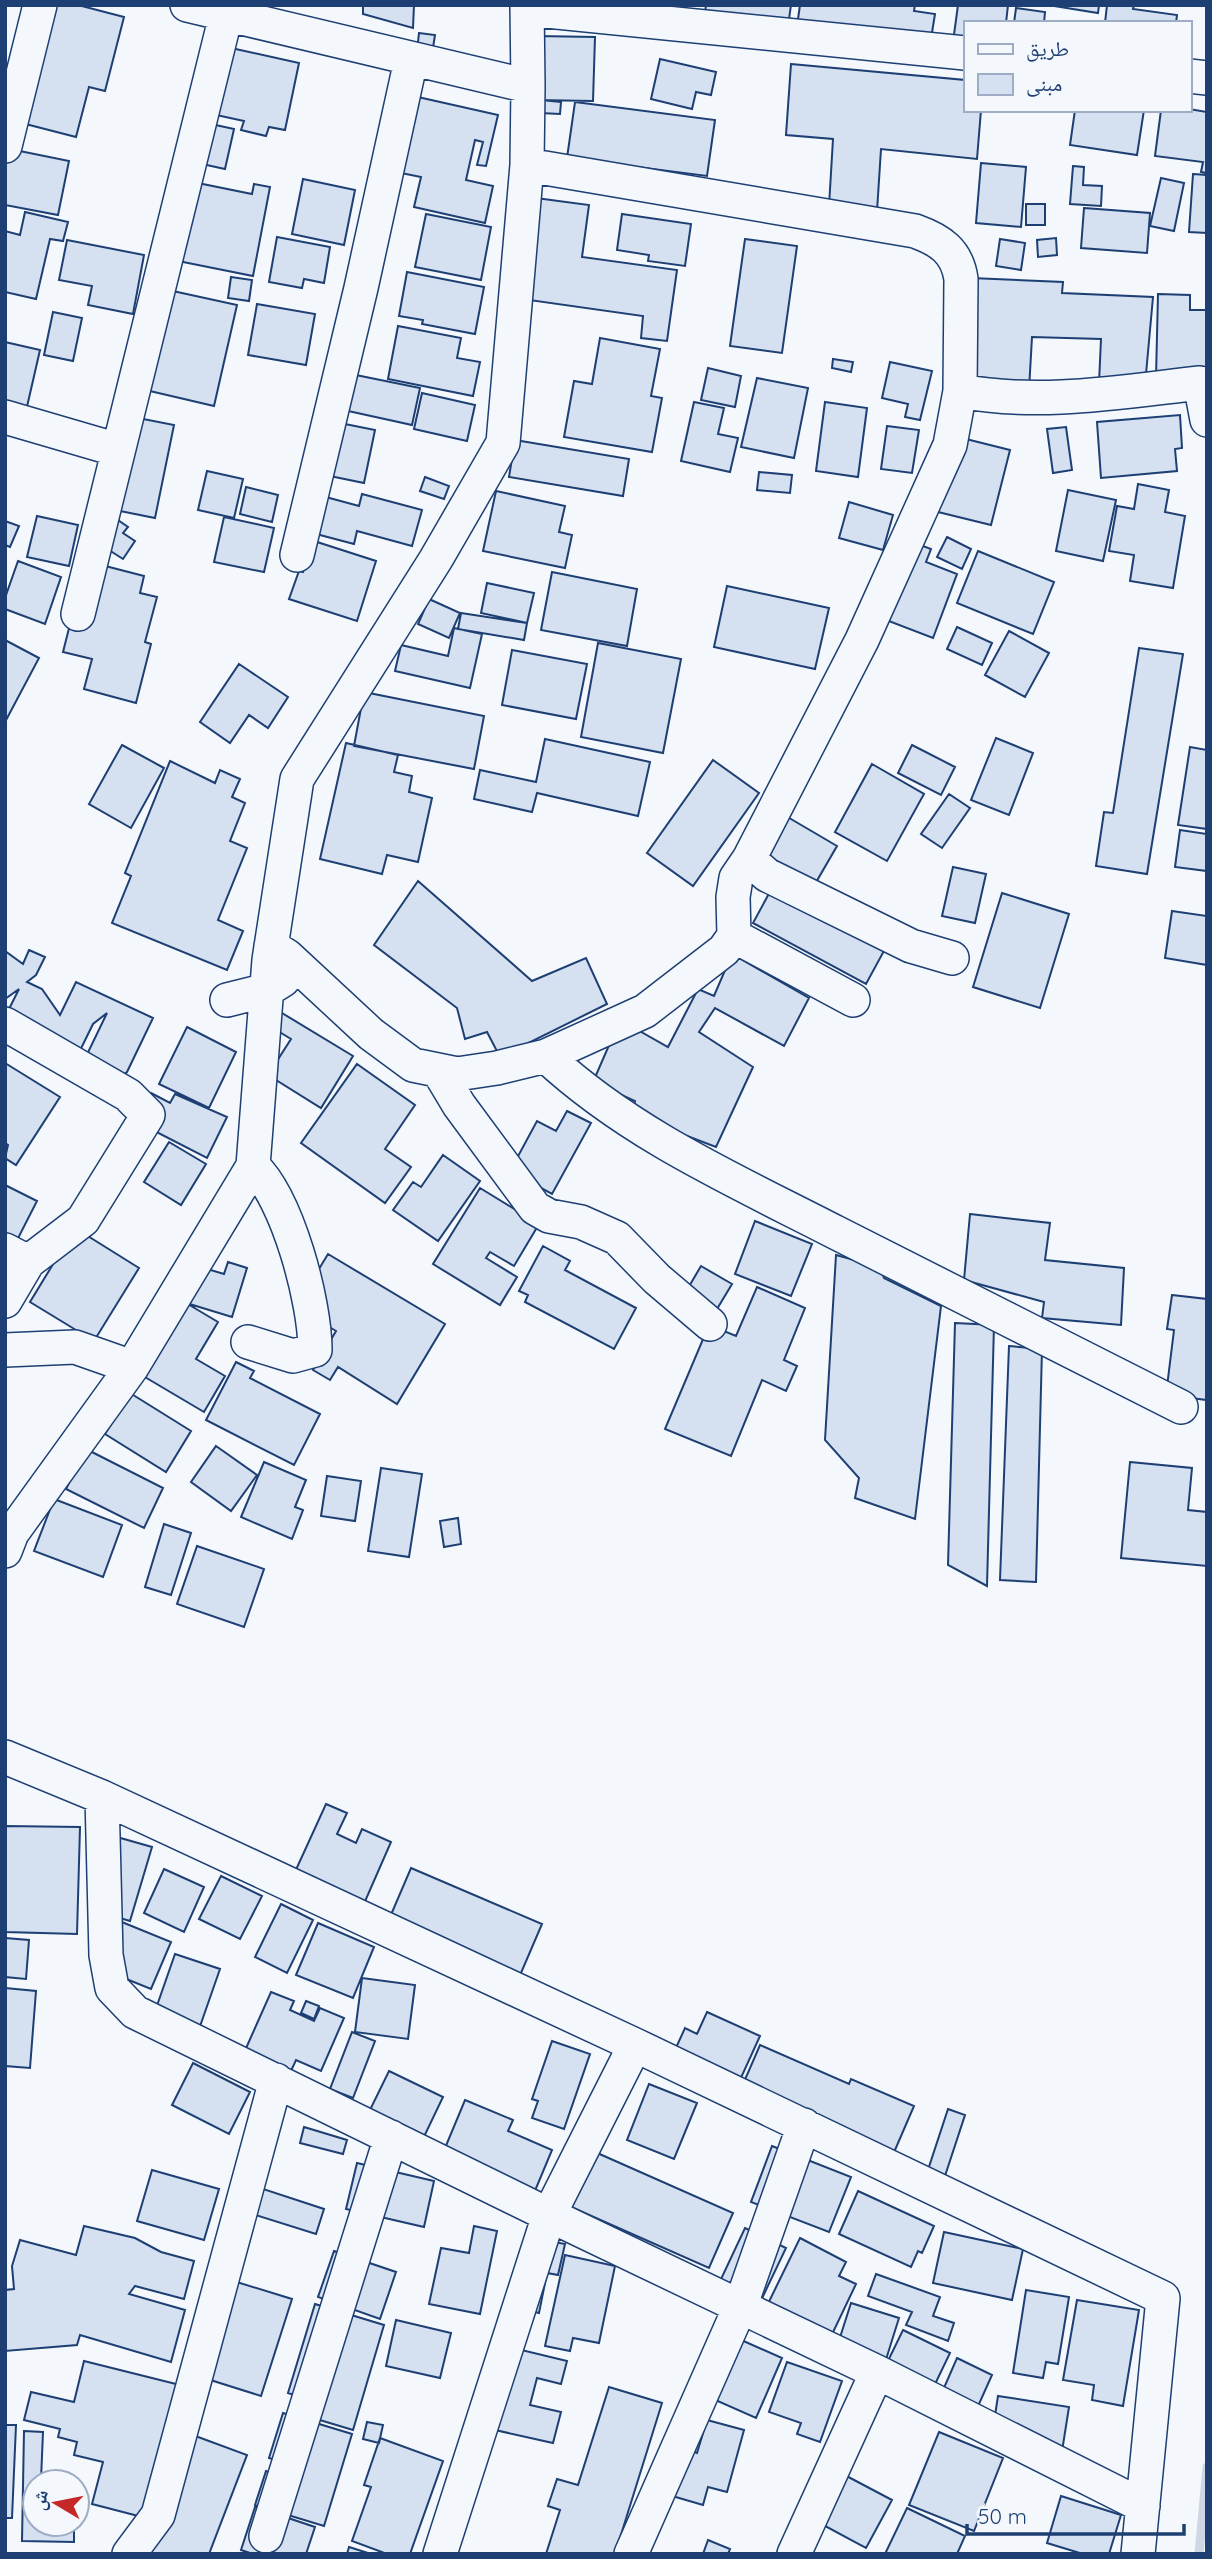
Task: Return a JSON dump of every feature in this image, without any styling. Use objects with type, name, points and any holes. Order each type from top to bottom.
[{"type":"street","points":[[5,146],[40,5]]},
{"type":"street","points":[[187,5],[528,86]]},
{"type":"street","points":[[5,1551],[12,1533],[132,1367],[254,1166],[271,946],[297,779],[436,559],[503,443],[527,166],[527,7],[964,53]]},
{"type":"street","points":[[78,614],[226,15]]},
{"type":"street","points":[[297,555],[361,288],[411,60]]},
{"type":"street","points":[[271,946],[287,956],[371,1034],[413,1065],[457,1074],[546,1056],[645,1010],[724,950],[734,936],[733,897],[736,878],[749,859],[862,640],[936,481],[957,419],[960,391],[961,279],[958,263],[942,243],[931,237],[790,209],[527,166]]},
{"type":"street","points":[[960,391],[1000,398],[1038,400],[1204,383],[1207,420]]},
{"type":"street","points":[[5,417],[118,450]]},
{"type":"street","points":[[749,859],[767,875],[911,946],[952,958]]},
{"type":"street","points":[[734,936],[853,1000]]},
{"type":"street","points":[[227,1000],[267,990],[300,970]]},
{"type":"street","points":[[5,1024],[128,1095],[148,1115],[83,1220],[17,1256],[5,1301]]},
{"type":"street","points":[[546,1056],[582,1090],[620,1117],[701,1164],[1181,1407]]},
{"type":"street","points":[[438,1070],[459,1105],[535,1208],[549,1216],[581,1222],[617,1238],[657,1279],[710,1324]]},
{"type":"street","points":[[248,1342],[293,1356],[316,1350],[315,1320],[279,1201],[268,1180],[254,1166]]},
{"type":"street","points":[[5,1350],[75,1347],[132,1367]]},
{"type":"street","points":[[5,1757],[102,1797],[635,2045],[1163,2298],[1138,2554]]},
{"type":"street","points":[[102,1797],[106,1955],[112,1988],[135,2012],[549,2216],[877,2372],[1143,2505]]},
{"type":"street","points":[[440,2554],[549,2216],[635,2045]]},
{"type":"street","points":[[129,2554],[158,2515],[276,2080]]},
{"type":"street","points":[[631,2554],[740,2307],[804,2125]]},
{"type":"street","points":[[266,2536],[391,2137]]},
{"type":"street","points":[[794,2554],[877,2372]]},
{"type":"building","points":[[33,5],[78,5],[124,17],[105,91],[89,87],[76,137],[10,120]]},
{"type":"building","points":[[363,5],[414,5],[413,28],[363,14]]},
{"type":"building","points":[[706,5],[791,5],[786,40],[703,28]]},
{"type":"building","points":[[800,5],[915,5],[914,11],[935,14],[930,45],[796,33]]},
{"type":"building","points":[[958,5],[1008,5],[1006,21],[964,21],[964,44],[953,42]]},
{"type":"building","points":[[1048,5],[1099,5],[1098,13]]},
{"type":"building","points":[[1107,5],[1134,5],[1133,9],[1177,15],[1176,21],[1105,21]]},
{"type":"building","points":[[1016,8],[1045,12],[1044,21],[1014,21]]},
{"type":"building","points":[[419,33],[435,35],[432,54],[417,51]]},
{"type":"building","points":[[537,36],[595,37],[593,101],[536,100]]},
{"type":"building","points":[[222,46],[299,63],[285,130],[269,127],[266,136],[241,130],[244,121],[207,113]]},
{"type":"building","points":[[660,59],[716,72],[711,95],[696,92],[692,109],[651,99]]},
{"type":"building","points":[[791,64],[964,80],[964,112],[981,112],[977,159],[881,149],[876,227],[828,223],[833,139],[786,135]]},
{"type":"building","points":[[409,95],[498,115],[486,166],[477,165],[483,142],[475,140],[466,180],[493,186],[485,223],[414,207],[421,177],[391,171]]},
{"type":"building","points":[[541,100],[561,102],[560,114],[540,113]]},
{"type":"building","points":[[575,102],[715,120],[707,176],[567,158]]},
{"type":"building","points":[[1191,109],[1207,112],[1207,173],[1201,172],[1203,162],[1155,156],[1161,112],[1191,112]]},
{"type":"building","points":[[1075,112],[1144,112],[1137,155],[1070,145]]},
{"type":"building","points":[[211,124],[234,129],[225,169],[202,164]]},
{"type":"building","points":[[5,148],[69,161],[58,215],[5,205]]},
{"type":"building","points":[[981,163],[1026,167],[1021,227],[976,223]]},
{"type":"building","points":[[1073,166],[1084,167],[1083,185],[1102,186],[1101,206],[1070,204]]},
{"type":"building","points":[[1193,174],[1207,175],[1207,233],[1189,232]]},
{"type":"building","points":[[1161,178],[1184,183],[1174,231],[1150,226]]},
{"type":"building","points":[[303,179],[355,190],[344,245],[292,234]]},
{"type":"building","points":[[188,181],[252,194],[254,184],[270,187],[253,276],[173,260]]},
{"type":"building","points":[[536,198],[589,205],[582,257],[677,270],[667,341],[641,338],[643,316],[522,299]]},
{"type":"building","points":[[1026,204],[1045,204],[1045,225],[1026,225]]},
{"type":"building","points":[[1084,208],[1150,213],[1147,253],[1081,248]]},
{"type":"building","points":[[25,212],[68,222],[63,241],[50,239],[36,299],[5,292],[5,231],[20,235]]},
{"type":"building","points":[[426,214],[491,227],[481,280],[415,267]]},
{"type":"building","points":[[622,214],[691,224],[685,266],[648,261],[649,255],[617,250]]},
{"type":"building","points":[[277,237],[330,247],[324,283],[304,279],[302,288],[269,282]]},
{"type":"building","points":[[1056,238],[1057,255],[1038,257],[1037,240]]},
{"type":"building","points":[[745,239],[797,246],[782,353],[730,346]]},
{"type":"building","points":[[1000,239],[1025,243],[1021,270],[996,266]]},
{"type":"building","points":[[67,240],[144,255],[133,314],[88,305],[92,286],[59,280]]},
{"type":"building","points":[[407,272],[484,287],[475,334],[422,324],[423,320],[399,316]]},
{"type":"building","points":[[231,277],[252,280],[249,301],[228,298]]},
{"type":"building","points":[[971,278],[1063,282],[1062,293],[1153,297],[1145,385],[1099,383],[1101,339],[1032,337],[1029,390],[964,387]]},
{"type":"building","points":[[159,288],[237,305],[214,406],[137,388]]},
{"type":"building","points":[[1158,294],[1190,295],[1190,310],[1207,310],[1207,379],[1156,377]]},
{"type":"building","points":[[257,304],[315,314],[306,365],[248,355]]},
{"type":"building","points":[[53,312],[82,318],[73,361],[44,355]]},
{"type":"building","points":[[398,326],[461,338],[457,358],[480,362],[473,396],[388,379]]},
{"type":"building","points":[[600,338],[660,349],[651,396],[662,398],[652,452],[564,437],[574,381],[592,384]]},
{"type":"building","points":[[5,342],[40,350],[26,411],[5,407]]},
{"type":"building","points":[[833,359],[853,362],[851,372],[832,368]]},
{"type":"building","points":[[890,362],[932,371],[920,420],[905,417],[908,404],[882,398]]},
{"type":"building","points":[[708,368],[741,376],[735,407],[701,400]]},
{"type":"building","points":[[346,373],[420,388],[412,425],[339,409]]},
{"type":"building","points":[[757,378],[808,388],[794,458],[741,447]]},
{"type":"building","points":[[422,393],[475,405],[467,441],[414,429]]},
{"type":"building","points":[[694,402],[724,408],[718,434],[738,438],[730,472],[681,461]]},
{"type":"building","points":[[825,402],[867,408],[858,477],[816,471]]},
{"type":"building","points":[[1180,415],[1182,448],[1175,449],[1177,471],[1101,478],[1097,422]]},
{"type":"building","points":[[128,416],[174,425],[155,518],[110,509]]},
{"type":"building","points":[[330,421],[375,430],[364,483],[320,474]]},
{"type":"building","points":[[887,426],[919,430],[912,473],[881,469]]},
{"type":"building","points":[[1066,427],[1072,470],[1053,473],[1047,429]]},
{"type":"building","points":[[958,437],[1010,450],[991,525],[938,512]]},
{"type":"building","points":[[515,440],[629,459],[623,496],[509,477]]},
{"type":"building","points":[[207,471],[243,479],[234,518],[198,510]]},
{"type":"building","points":[[759,472],[792,475],[790,493],[757,490]]},
{"type":"building","points":[[425,477],[449,486],[444,499],[420,491]]},
{"type":"building","points":[[1138,484],[1169,490],[1165,512],[1185,516],[1173,588],[1130,581],[1134,555],[1109,551],[1117,506],[1134,509]]},
{"type":"building","points":[[246,487],[278,495],[272,522],[240,514]]},
{"type":"building","points":[[1068,490],[1116,500],[1103,561],[1056,551]]},
{"type":"building","points":[[496,491],[565,506],[559,532],[572,535],[565,568],[483,551]]},
{"type":"building","points":[[311,493],[359,506],[362,494],[422,510],[412,546],[357,531],[354,544],[301,530]]},
{"type":"building","points":[[849,502],[893,515],[883,550],[839,538]]},
{"type":"building","points":[[37,516],[78,525],[69,566],[27,557]]},
{"type":"building","points":[[224,517],[274,528],[264,572],[214,562]]},
{"type":"building","points":[[115,518],[128,527],[123,533],[135,541],[123,559],[98,543]]},
{"type":"building","points":[[5,521],[19,526],[10,547],[5,545]]},
{"type":"building","points":[[947,537],[971,549],[962,569],[937,557]]},
{"type":"building","points":[[314,541],[376,561],[357,621],[289,599],[299,571],[303,572]]},
{"type":"building","points":[[915,543],[931,549],[926,562],[957,574],[933,638],[886,620]]},
{"type":"building","points":[[978,551],[1054,582],[1033,634],[957,603]]},
{"type":"building","points":[[18,561],[61,577],[45,624],[5,609],[5,598]]},
{"type":"building","points":[[86,561],[144,576],[140,593],[157,597],[145,642],[151,644],[136,703],[84,689],[92,659],[63,652]]},
{"type":"building","points":[[552,572],[637,589],[627,646],[541,630]]},
{"type":"building","points":[[487,583],[534,593],[527,623],[481,613]]},
{"type":"building","points":[[727,586],[829,608],[815,669],[714,647]]},
{"type":"building","points":[[429,599],[460,613],[449,638],[418,624]]},
{"type":"building","points":[[461,613],[527,623],[524,640],[458,629]]},
{"type":"building","points":[[957,627],[992,643],[982,665],[947,649]]},
{"type":"building","points":[[454,628],[482,634],[470,688],[395,671],[401,645],[448,656]]},
{"type":"building","points":[[1009,631],[1049,653],[1025,697],[985,675]]},
{"type":"building","points":[[5,640],[39,658],[5,722]]},
{"type":"building","points":[[598,643],[681,659],[663,753],[581,737]]},
{"type":"building","points":[[1139,648],[1183,654],[1147,874],[1096,866],[1104,812],[1113,813]]},
{"type":"building","points":[[512,650],[587,664],[576,719],[502,705]]},
{"type":"building","points":[[239,664],[288,697],[268,728],[249,715],[230,743],[200,722]]},
{"type":"building","points":[[364,692],[484,716],[474,769],[354,746]]},
{"type":"building","points":[[996,738],[1033,753],[1009,815],[971,800]]},
{"type":"building","points":[[545,739],[650,762],[638,816],[537,793],[532,812],[474,799],[480,770],[536,782]]},
{"type":"building","points":[[346,743],[398,755],[394,772],[412,776],[409,792],[432,798],[418,862],[387,855],[382,874],[320,859]]},
{"type":"building","points":[[122,745],[164,768],[131,828],[89,804]]},
{"type":"building","points":[[912,745],[955,767],[941,795],[898,773]]},
{"type":"building","points":[[1190,747],[1207,750],[1207,829],[1178,825]]},
{"type":"building","points":[[713,760],[759,793],[693,886],[647,853]]},
{"type":"building","points":[[170,761],[215,783],[220,770],[240,779],[232,797],[245,803],[230,841],[247,848],[218,920],[243,931],[227,970],[112,923],[131,876],[125,873]]},
{"type":"building","points":[[872,764],[924,794],[887,861],[835,832]]},
{"type":"building","points":[[949,794],[970,808],[942,848],[921,834]]},
{"type":"building","points":[[779,812],[837,846],[804,903],[746,868]]},
{"type":"building","points":[[1180,830],[1207,834],[1207,871],[1175,867]]},
{"type":"building","points":[[953,867],[986,874],[975,923],[942,916]]},
{"type":"building","points":[[418,881],[532,981],[586,958],[607,1004],[500,1057],[487,1032],[465,1039],[457,1008],[374,945]]},
{"type":"building","points":[[772,888],[885,949],[866,984],[753,923]]},
{"type":"building","points":[[1002,893],[1069,914],[1040,1008],[973,987]]},
{"type":"building","points":[[1172,911],[1207,916],[1207,965],[1165,958]]},
{"type":"building","points":[[29,950],[45,957],[36,975],[27,982],[42,989],[60,1015],[76,982],[153,1018],[127,1072],[101,1092],[79,1071],[107,1013],[93,1024],[70,1071],[5,1017],[19,989],[5,999],[5,951],[23,964]]},
{"type":"building","points":[[732,954],[809,998],[784,1046],[715,1008],[699,1032],[753,1067],[716,1147],[632,1115],[635,1101],[593,1082],[613,1036],[636,1029],[668,1047],[698,989],[714,996]]},
{"type":"building","points":[[277,1010],[353,1056],[321,1108],[268,1075],[291,1039],[268,1025]]},
{"type":"building","points":[[187,1027],[236,1052],[209,1108],[159,1084]]},
{"type":"building","points":[[5,1063],[60,1097],[16,1165],[5,1158],[8,1145],[5,1143]]},
{"type":"building","points":[[357,1064],[415,1105],[385,1149],[411,1167],[385,1203],[301,1143]]},
{"type":"building","points":[[151,1093],[170,1103],[175,1094],[227,1117],[207,1158],[137,1122]]},
{"type":"building","points":[[567,1111],[591,1123],[552,1194],[510,1171],[537,1121],[556,1131]]},
{"type":"building","points":[[169,1142],[206,1164],[181,1205],[144,1182]]},
{"type":"building","points":[[443,1155],[480,1181],[438,1241],[393,1210],[413,1182],[421,1187]]},
{"type":"building","points":[[5,1185],[37,1201],[9,1256],[5,1254]]},
{"type":"building","points":[[480,1188],[539,1224],[514,1266],[490,1252],[486,1258],[517,1277],[500,1305],[433,1264]]},
{"type":"building","points":[[970,1214],[1050,1223],[1045,1260],[1124,1268],[1121,1325],[1042,1318],[1044,1302],[964,1280]]},
{"type":"building","points":[[755,1221],[812,1244],[791,1296],[735,1274]]},
{"type":"building","points":[[75,1228],[139,1268],[94,1341],[30,1302]]},
{"type":"building","points":[[543,1246],[570,1261],[565,1270],[636,1308],[614,1349],[525,1302],[528,1295],[519,1291]]},
{"type":"building","points":[[328,1254],[445,1324],[397,1404],[338,1367],[330,1380],[313,1370],[336,1331],[296,1307]]},
{"type":"building","points":[[836,1255],[882,1272],[884,1278],[941,1306],[915,1519],[855,1498],[859,1478],[825,1440]]},
{"type":"building","points":[[228,1262],[247,1268],[232,1317],[183,1302],[194,1265],[224,1274]]},
{"type":"building","points":[[701,1266],[732,1284],[705,1329],[674,1312]]},
{"type":"building","points":[[757,1287],[805,1308],[784,1360],[797,1366],[786,1391],[762,1380],[731,1456],[665,1429],[709,1325],[736,1336]]},
{"type":"building","points":[[1172,1295],[1207,1299],[1207,1400],[1166,1395],[1174,1330],[1167,1329]]},
{"type":"building","points":[[176,1297],[218,1322],[196,1359],[225,1376],[204,1412],[133,1370]]},
{"type":"building","points":[[955,1323],[994,1325],[987,1586],[948,1565]]},
{"type":"building","points":[[1009,1346],[1042,1349],[1036,1582],[1000,1580]]},
{"type":"building","points":[[236,1362],[254,1371],[250,1378],[320,1414],[294,1465],[206,1420]]},
{"type":"building","points":[[130,1393],[191,1431],[166,1472],[105,1434]]},
{"type":"building","points":[[216,1446],[257,1475],[231,1511],[191,1482]]},
{"type":"building","points":[[86,1449],[163,1488],[144,1528],[66,1489]]},
{"type":"building","points":[[264,1462],[306,1480],[295,1507],[303,1510],[292,1539],[241,1517]]},
{"type":"building","points":[[1130,1462],[1192,1468],[1188,1510],[1207,1512],[1207,1566],[1121,1558]]},
{"type":"building","points":[[381,1468],[422,1474],[409,1557],[368,1551]]},
{"type":"building","points":[[327,1476],[361,1481],[355,1521],[321,1516]]},
{"type":"building","points":[[54,1499],[122,1525],[103,1577],[34,1551]]},
{"type":"building","points":[[458,1518],[461,1544],[444,1547],[440,1521]]},
{"type":"building","points":[[164,1524],[191,1533],[171,1595],[145,1587]]},
{"type":"building","points":[[197,1546],[264,1569],[244,1627],[177,1604]]},
{"type":"building","points":[[326,1804],[347,1813],[337,1834],[356,1843],[362,1829],[391,1842],[363,1906],[294,1874]]},
{"type":"building","points":[[5,1826],[80,1827],[77,1934],[5,1932]]},
{"type":"building","points":[[117,1837],[152,1847],[130,1921],[96,1911]]},
{"type":"building","points":[[411,1868],[542,1924],[518,1980],[387,1924]]},
{"type":"building","points":[[164,1869],[204,1887],[184,1932],[144,1913]]},
{"type":"building","points":[[221,1876],[262,1896],[240,1939],[199,1919]]},
{"type":"building","points":[[281,1904],[313,1920],[287,1973],[255,1957]]},
{"type":"building","points":[[112,1918],[171,1942],[151,1989],[109,1972]]},
{"type":"building","points":[[318,1923],[374,1947],[353,1998],[296,1975]]},
{"type":"building","points":[[5,1938],[29,1940],[26,1979],[5,1977]]},
{"type":"building","points":[[175,1954],[220,1969],[198,2032],[153,2017]]},
{"type":"building","points":[[362,1978],[415,1985],[408,2039],[355,2032]]},
{"type":"building","points":[[5,1988],[36,1991],[30,2068],[5,2066]]},
{"type":"building","points":[[271,1992],[294,2001],[290,2010],[314,2021],[320,2008],[344,2018],[321,2071],[296,2060],[285,2084],[239,2064]]},
{"type":"building","points":[[306,2001],[319,2006],[314,2019],[301,2013]]},
{"type":"building","points":[[707,2012],[760,2036],[735,2091],[670,2061],[685,2028],[697,2034]]},
{"type":"building","points":[[352,2032],[375,2041],[353,2098],[330,2089]]},
{"type":"building","points":[[552,2041],[590,2054],[564,2129],[532,2118],[538,2101],[532,2099]]},
{"type":"building","points":[[760,2045],[849,2084],[851,2079],[914,2106],[889,2164],[737,2098]]},
{"type":"building","points":[[193,2063],[250,2092],[229,2134],[172,2105]]},
{"type":"building","points":[[389,2071],[443,2097],[421,2143],[367,2116]]},
{"type":"building","points":[[649,2084],[697,2103],[674,2159],[627,2140]]},
{"type":"building","points":[[465,2100],[513,2120],[508,2131],[552,2150],[532,2198],[440,2160]]},
{"type":"building","points":[[948,2109],[965,2115],[942,2185],[925,2179]]},
{"type":"building","points":[[304,2127],[347,2140],[343,2154],[300,2143]]},
{"type":"building","points":[[772,2146],[851,2177],[829,2232],[751,2202]]},
{"type":"building","points":[[595,2152],[733,2213],[709,2268],[571,2207]]},
{"type":"building","points":[[357,2163],[434,2181],[424,2227],[346,2209]]},
{"type":"building","points":[[152,2170],[219,2189],[204,2240],[137,2221]]},
{"type":"building","points":[[251,2185],[324,2209],[316,2234],[243,2211]]},
{"type":"building","points":[[858,2191],[934,2226],[922,2253],[918,2251],[911,2267],[839,2234]]},
{"type":"building","points":[[84,2226],[135,2238],[161,2252],[194,2261],[184,2299],[135,2286],[129,2294],[185,2310],[171,2362],[80,2335],[77,2345],[5,2351],[5,2290],[14,2289],[12,2266],[20,2240],[76,2255]]},
{"type":"building","points":[[474,2226],[497,2231],[480,2314],[429,2304],[441,2248],[469,2253]]},
{"type":"building","points":[[745,2228],[786,2248],[755,2313],[714,2294]]},
{"type":"building","points":[[944,2232],[1023,2249],[1012,2300],[933,2283]]},
{"type":"building","points":[[528,2237],[565,2244],[558,2275],[547,2273],[539,2313],[513,2307]]},
{"type":"building","points":[[800,2238],[846,2262],[839,2276],[856,2284],[826,2347],[762,2316]]},
{"type":"building","points":[[334,2251],[396,2272],[380,2319],[318,2297]]},
{"type":"building","points":[[565,2255],[615,2266],[599,2343],[573,2338],[570,2351],[545,2346]]},
{"type":"building","points":[[876,2274],[940,2297],[933,2316],[954,2323],[948,2341],[906,2325],[912,2312],[868,2296]]},
{"type":"building","points":[[227,2279],[292,2299],[261,2396],[204,2378]]},
{"type":"building","points":[[1026,2290],[1069,2297],[1058,2364],[1046,2362],[1043,2378],[1013,2373]]},
{"type":"building","points":[[1077,2300],[1139,2310],[1123,2406],[1092,2400],[1094,2385],[1063,2380]]},
{"type":"building","points":[[851,2303],[899,2318],[883,2369],[835,2353]]},
{"type":"building","points":[[315,2304],[384,2325],[353,2430],[303,2415],[308,2399],[288,2393]]},
{"type":"building","points":[[396,2320],[451,2333],[440,2378],[386,2366]]},
{"type":"building","points":[[903,2330],[950,2353],[926,2403],[884,2369]]},
{"type":"building","points":[[730,2335],[782,2358],[756,2418],[704,2395]]},
{"type":"building","points":[[497,2344],[567,2361],[561,2384],[537,2378],[530,2405],[561,2412],[553,2443],[477,2426]]},
{"type":"building","points":[[957,2358],[992,2375],[975,2413],[940,2397]]},
{"type":"building","points":[[84,2361],[180,2385],[146,2518],[92,2504],[103,2462],[74,2455],[77,2442],[58,2437],[60,2429],[24,2420],[31,2392],[74,2402]]},
{"type":"building","points":[[787,2362],[842,2381],[820,2442],[797,2434],[801,2423],[769,2412]]},
{"type":"building","points":[[609,2387],[662,2403],[615,2554],[546,2554],[560,2510],[548,2506],[557,2479],[578,2485]]},
{"type":"building","points":[[998,2396],[1069,2407],[1060,2464],[991,2441]]},
{"type":"building","points":[[283,2413],[352,2434],[324,2526],[255,2505],[266,2471],[290,2479],[294,2465],[269,2458]]},
{"type":"building","points":[[707,2420],[744,2430],[727,2492],[708,2487],[703,2505],[662,2493],[676,2446],[697,2453]]},
{"type":"building","points":[[367,2422],[383,2425],[379,2443],[363,2439]]},
{"type":"building","points":[[5,2425],[16,2425],[12,2518],[5,2518]]},
{"type":"building","points":[[24,2431],[43,2432],[42,2468],[23,2468]]},
{"type":"building","points":[[939,2432],[1003,2458],[974,2531],[909,2505]]},
{"type":"building","points":[[190,2434],[247,2455],[209,2554],[144,2554]]},
{"type":"building","points":[[380,2438],[443,2461],[410,2554],[387,2554],[352,2541],[371,2487],[364,2485]]},
{"type":"building","points":[[839,2472],[892,2500],[866,2548],[814,2520]]},
{"type":"building","points":[[1061,2496],[1121,2515],[1109,2554],[1083,2554],[1047,2543]]},
{"type":"building","points":[[255,2507],[315,2527],[306,2554],[253,2554],[241,2550]]},
{"type":"building","points":[[907,2508],[965,2536],[957,2554],[885,2554]]},
{"type":"building","points":[[22,2538],[74,2538],[74,2542],[22,2541]]},
{"type":"building","points":[[708,2540],[730,2549],[728,2554],[703,2554]]},
{"type":"building","points":[[349,2547],[371,2554],[347,2554]]},
{"type":"waterway","points":[[1199,2554],[1207,2467]]}]
